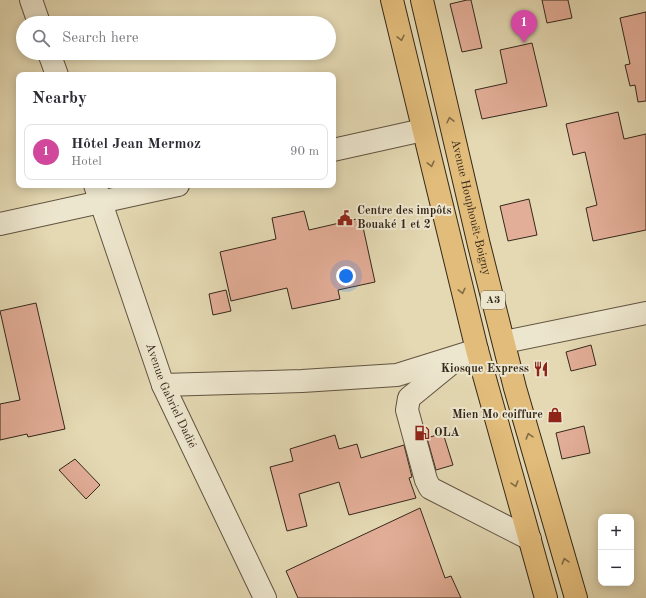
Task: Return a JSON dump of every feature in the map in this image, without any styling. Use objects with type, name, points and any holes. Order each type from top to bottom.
[{"type":"highway","name":"A3","points":[[392,0],[423,130],[469,352],[530,539],[546,598]]},
{"type":"highway","name":"Avenue Houphouët-Boigny","points":[[422,0],[515,388],[576,598]]},
{"type":"street","points":[[31,0],[37,16]]},
{"type":"street","points":[[52,60],[56,72]]},
{"type":"street","points":[[336,149],[423,130]]},
{"type":"street","points":[[0,224],[98,194],[151,188]]},
{"type":"street","name":"Avenue Gabriel Dadié","points":[[98,194],[163,386],[265,598]]},
{"type":"street","points":[[504,342],[646,314]]},
{"type":"street","points":[[163,386],[397,375],[469,352]]},
{"type":"street","points":[[469,352],[409,398],[407,410],[426,480],[430,488],[530,539]]},
{"type":"building","points":[[471,0],[482,48],[462,52],[450,4]]},
{"type":"building","points":[[542,0],[568,0],[572,18],[547,23]]},
{"type":"building","points":[[646,12],[646,101],[638,102],[635,85],[630,86],[625,65],[630,64],[620,18]]},
{"type":"building","points":[[532,43],[547,106],[482,119],[475,90],[507,83],[500,50]]},
{"type":"building","points":[[618,112],[624,139],[646,134],[646,230],[593,241],[586,208],[597,205],[585,152],[573,155],[566,124]]},
{"type":"building","points":[[529,199],[537,235],[508,241],[500,206]]},
{"type":"building","points":[[304,211],[309,230],[361,218],[375,282],[338,290],[340,299],[292,309],[287,288],[231,301],[220,252],[276,239],[272,218]]},
{"type":"building","points":[[226,290],[231,311],[213,315],[209,294]]},
{"type":"building","points":[[36,303],[65,429],[28,437],[27,434],[0,440],[0,404],[20,400],[0,311]]},
{"type":"building","points":[[591,345],[596,365],[571,371],[566,352]]},
{"type":"building","points":[[584,426],[590,453],[562,459],[556,433]]},
{"type":"building","points":[[443,433],[453,465],[436,470],[427,438]]},
{"type":"building","points":[[335,435],[339,449],[357,444],[361,458],[404,445],[412,477],[409,478],[416,498],[349,515],[339,482],[299,494],[307,526],[287,531],[270,467],[293,461],[290,449]]},
{"type":"building","points":[[75,459],[100,485],[86,499],[59,470]]},
{"type":"building","points":[[420,508],[445,578],[451,576],[461,598],[298,598],[286,571]]},
{"type":"place","name":"Hôtel Jean Mermoz","points":[[524,43]]},
{"type":"place","name":"Centre des impôts Bouaké 1 et 2","points":[[345,218]]},
{"type":"place","name":"Kiosque Express","points":[[541,369]]},
{"type":"place","name":"Mien Mo coiffure","points":[[555,415]]},
{"type":"place","name":"OLA","points":[[422,433]]}]
